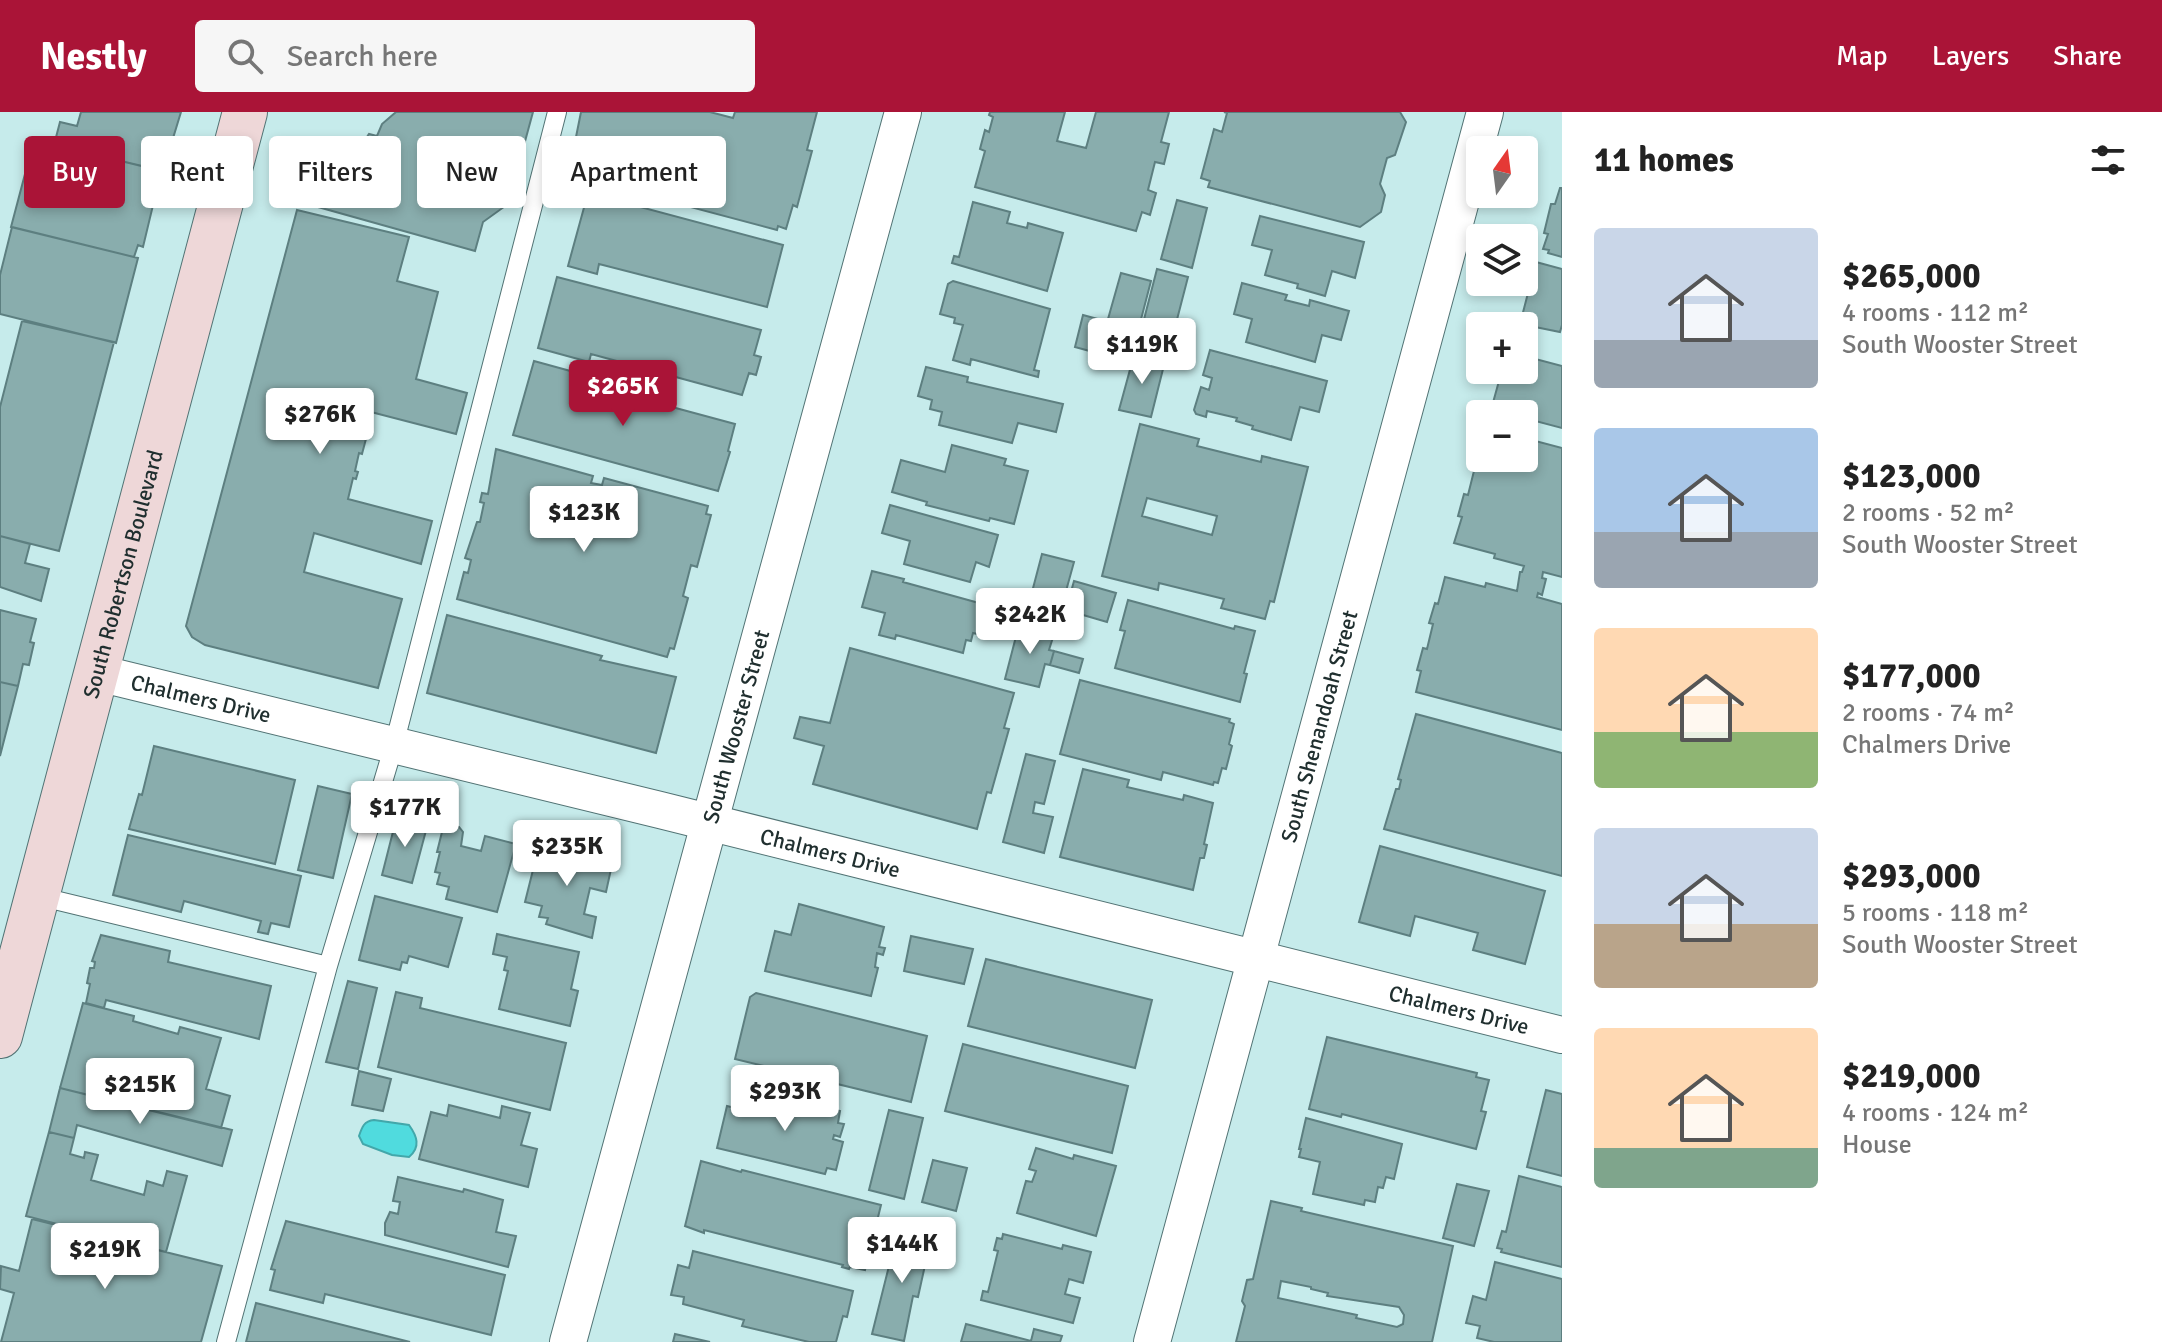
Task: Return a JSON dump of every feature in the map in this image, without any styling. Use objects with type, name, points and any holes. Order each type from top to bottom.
[{"type":"main road","name":"South Robertson Boulevard","points":[[0,1036],[245,112]]},
{"type":"street","name":"South Wooster Street","points":[[568,1342],[903,112]]},
{"type":"street","name":"South Shenandoah Street","points":[[1152,1342],[1485,112]]},
{"type":"street","name":"Chalmers Drive","points":[[98,673],[1562,1035]]},
{"type":"lane","points":[[226,1342],[328,966],[394,745],[557,112]]},
{"type":"lane","points":[[38,896],[328,966]]},
{"type":"water","points":[[374,1120],[409,1125],[416,1141],[413,1153],[409,1157],[392,1155],[363,1144],[359,1136],[361,1130],[366,1123]]},
{"type":"building","points":[[81,112],[181,112],[174,136],[141,136],[141,166],[125,162],[125,136],[56,136],[60,122],[77,126]]},
{"type":"building","points":[[396,112],[533,112],[526,138],[417,136],[417,208],[502,208],[483,222],[475,251],[322,208],[401,208],[401,136],[377,136],[382,124]]},
{"type":"building","points":[[581,112],[710,112],[733,118],[735,112],[817,112],[807,150],[812,151],[797,207],[793,205],[786,229],[778,226],[777,230],[694,208],[726,208],[726,136],[576,136]]},
{"type":"building","points":[[990,112],[1065,112],[1057,141],[1086,148],[1096,112],[1169,112],[1161,142],[1169,144],[1164,164],[1155,162],[1148,190],[1156,193],[1150,215],[1142,212],[1136,231],[975,187],[985,151],[980,149],[985,130],[989,132],[993,117],[989,115]]},
{"type":"building","points":[[1224,112],[1400,112],[1406,122],[1395,155],[1387,158],[1380,184],[1385,195],[1381,212],[1360,227],[1208,187],[1210,181],[1201,178],[1214,129],[1222,132],[1227,113]]},
{"type":"building","points":[[125,162],[141,166],[141,208],[152,208],[143,247],[138,245],[134,257],[11,227],[24,178],[24,208],[125,208]]},
{"type":"building","points":[[1560,188],[1562,257],[1543,249],[1551,204],[1555,204]]},
{"type":"building","points":[[1177,200],[1207,208],[1192,268],[1161,259]]},
{"type":"building","points":[[973,202],[1010,212],[1007,223],[1027,228],[1028,223],[1063,233],[1047,291],[952,263],[954,256],[959,257]]},
{"type":"building","points":[[584,208],[644,208],[783,245],[767,307],[599,264],[597,274],[568,266]]},
{"type":"building","points":[[297,210],[409,237],[397,281],[438,292],[416,379],[467,393],[456,434],[371,412],[367,429],[371,430],[370,436],[367,435],[362,454],[359,453],[355,471],[358,472],[356,479],[353,478],[348,499],[432,521],[421,564],[314,533],[304,572],[402,599],[378,688],[205,645],[192,637],[186,626]]},
{"type":"building","points":[[1260,216],[1364,242],[1355,278],[1332,271],[1325,296],[1297,288],[1298,284],[1265,275],[1272,250],[1252,245]]},
{"type":"building","points":[[12,227],[138,258],[116,343],[0,314],[0,275]]},
{"type":"building","points":[[1538,263],[1562,269],[1560,332],[1538,328],[1538,312],[1523,312],[1527,296],[1538,296]]},
{"type":"building","points":[[1157,269],[1188,277],[1173,335],[1142,327]]},
{"type":"building","points":[[1121,273],[1151,281],[1139,327],[1108,319]]},
{"type":"building","points":[[557,277],[761,330],[754,355],[761,357],[756,375],[749,373],[742,395],[591,354],[589,362],[538,348]]},
{"type":"building","points":[[953,281],[1050,309],[1034,370],[1039,371],[1038,377],[971,359],[970,365],[953,360],[963,325],[954,323],[955,318],[940,314],[948,284]]},
{"type":"building","points":[[1242,283],[1287,295],[1285,300],[1309,306],[1310,300],[1349,311],[1341,340],[1322,335],[1315,362],[1246,342],[1252,319],[1234,314]]},
{"type":"building","points":[[1083,315],[1138,330],[1130,362],[1075,347]]},
{"type":"building","points":[[22,321],[114,342],[59,551],[0,536],[0,407]]},
{"type":"building","points":[[1210,350],[1327,381],[1319,412],[1300,407],[1291,440],[1252,429],[1253,426],[1236,421],[1237,418],[1207,411],[1206,417],[1196,414],[1194,410],[1201,387],[1209,390],[1212,378],[1203,375]]},
{"type":"building","points":[[1134,355],[1165,361],[1151,417],[1119,410]]},
{"type":"building","points":[[1538,360],[1562,366],[1562,428],[1538,422],[1538,400],[1494,400],[1498,384],[1538,384]]},
{"type":"building","points":[[534,361],[585,375],[583,383],[735,424],[718,491],[513,435]]},
{"type":"building","points":[[926,367],[968,377],[967,382],[1063,404],[1056,432],[1018,423],[1012,443],[939,425],[942,412],[930,409],[932,400],[918,396]]},
{"type":"building","points":[[1140,424],[1199,439],[1197,446],[1261,462],[1262,456],[1308,467],[1274,602],[1270,601],[1265,619],[1221,608],[1224,599],[1159,583],[1158,590],[1102,576]],"holes":[[[1147,498],[1217,516],[1212,535],[1142,516]]]},
{"type":"building","points":[[1538,442],[1562,448],[1562,577],[1543,572],[1542,578],[1546,579],[1542,595],[1538,593],[1537,597],[1562,604],[1562,730],[1416,692],[1421,671],[1417,670],[1423,648],[1427,649],[1433,624],[1429,623],[1445,577],[1517,591],[1524,566],[1454,543],[1462,517],[1458,516],[1464,494],[1468,495],[1474,472],[1538,472]]},
{"type":"building","points":[[952,445],[1006,459],[1004,465],[1028,471],[1014,524],[926,505],[927,502],[892,492],[901,460],[945,472]]},
{"type":"building","points":[[496,449],[593,476],[591,483],[602,485],[604,478],[708,506],[706,514],[711,515],[697,567],[691,565],[683,596],[688,598],[674,649],[670,648],[667,657],[457,599],[464,572],[468,573],[471,560],[465,558],[477,522],[480,522],[484,503],[480,502],[482,493],[488,494]]},
{"type":"building","points":[[890,505],[998,535],[989,567],[976,562],[970,582],[904,564],[910,541],[882,533]]},
{"type":"building","points":[[0,536],[30,544],[25,563],[49,569],[41,601],[0,587]]},
{"type":"building","points":[[1042,554],[1074,562],[1058,620],[1027,611]]},
{"type":"building","points":[[872,571],[997,608],[989,637],[973,633],[971,641],[966,640],[963,653],[896,635],[895,639],[879,635],[885,613],[862,607]]},
{"type":"building","points":[[1074,581],[1116,593],[1107,622],[1066,610]]},
{"type":"building","points":[[1128,600],[1234,629],[1235,626],[1255,631],[1240,702],[1115,668],[1125,631],[1120,630]]},
{"type":"building","points":[[0,610],[36,619],[30,642],[34,643],[29,665],[23,664],[18,686],[0,682]]},
{"type":"building","points":[[447,615],[602,656],[600,660],[676,677],[656,753],[427,693]]},
{"type":"building","points":[[1019,625],[1054,634],[1049,650],[1054,651],[1050,665],[1045,664],[1039,687],[1005,679]]},
{"type":"building","points":[[850,648],[1014,693],[1004,728],[1009,729],[977,829],[813,784],[824,746],[794,738],[800,717],[830,723]]},
{"type":"building","points":[[1054,651],[1083,659],[1079,673],[1050,665]]},
{"type":"building","points":[[1080,680],[1230,719],[1229,722],[1234,724],[1229,744],[1232,746],[1226,769],[1222,768],[1218,783],[1214,782],[1213,785],[1163,772],[1161,780],[1060,754]]},
{"type":"building","points":[[0,682],[18,686],[0,756]]},
{"type":"building","points":[[1416,714],[1562,753],[1562,876],[1384,829],[1396,789],[1399,789],[1401,780],[1398,779]]},
{"type":"building","points":[[154,746],[295,780],[275,864],[129,829],[139,794],[142,795]]},
{"type":"building","points":[[1026,754],[1055,761],[1044,804],[1035,802],[1033,813],[1053,817],[1044,853],[1003,842]]},
{"type":"building","points":[[1083,769],[1129,780],[1127,787],[1183,800],[1184,795],[1213,803],[1204,844],[1207,845],[1204,858],[1200,858],[1193,890],[1060,857]]},
{"type":"building","points":[[318,786],[352,794],[333,878],[298,870]]},
{"type":"building","points":[[397,816],[428,823],[412,883],[382,875]]},
{"type":"building","points":[[449,825],[459,827],[463,832],[461,846],[481,851],[485,836],[516,844],[497,912],[446,899],[449,887],[437,884],[440,873],[435,872],[440,852],[437,852],[443,828]]},
{"type":"building","points":[[128,835],[301,876],[289,927],[271,923],[268,934],[258,932],[261,921],[184,901],[181,912],[113,895]]},
{"type":"building","points":[[539,846],[613,860],[606,892],[590,888],[584,914],[596,917],[592,938],[546,924],[548,918],[539,917],[542,906],[525,902]]},
{"type":"building","points":[[1380,846],[1545,891],[1525,964],[1473,950],[1478,933],[1415,916],[1410,936],[1359,922]]},
{"type":"building","points":[[375,896],[462,918],[448,967],[409,956],[407,963],[402,962],[400,970],[359,960]]},
{"type":"building","points":[[799,904],[884,927],[879,947],[885,948],[883,955],[877,953],[875,967],[878,968],[871,996],[765,971],[775,931],[791,935]]},
{"type":"building","points":[[497,934],[579,952],[571,989],[578,991],[570,1026],[499,1009],[508,971],[504,970],[507,957],[493,954]]},
{"type":"building","points":[[101,935],[170,951],[168,962],[271,986],[259,1039],[106,1000],[104,1008],[86,1003],[90,968],[94,968],[95,962],[92,961]]},
{"type":"building","points":[[911,936],[973,949],[964,984],[904,971]]},
{"type":"building","points":[[986,959],[1152,1000],[1135,1068],[968,1026]]},
{"type":"building","points":[[348,981],[377,988],[358,1069],[326,1062]]},
{"type":"building","points":[[396,992],[422,998],[420,1008],[566,1043],[550,1110],[378,1067]]},
{"type":"building","points":[[756,993],[927,1036],[911,1102],[735,1059],[750,997]]},
{"type":"building","points":[[83,1003],[134,1016],[133,1021],[178,1034],[180,1027],[221,1038],[206,1089],[230,1096],[221,1128],[60,1088]]},
{"type":"building","points":[[1327,1037],[1477,1073],[1476,1077],[1489,1080],[1481,1111],[1486,1112],[1476,1149],[1342,1114],[1341,1117],[1309,1109]]},
{"type":"building","points":[[963,1044],[1128,1086],[1112,1153],[945,1111]]},
{"type":"building","points":[[359,1071],[391,1079],[383,1111],[352,1105]]},
{"type":"building","points":[[761,1087],[782,1092],[781,1096],[810,1104],[811,1100],[818,1102],[817,1105],[840,1111],[838,1123],[844,1124],[840,1137],[834,1135],[833,1139],[843,1142],[836,1170],[827,1168],[825,1174],[717,1148],[727,1106],[755,1113]]},
{"type":"building","points":[[60,1088],[232,1130],[222,1166],[77,1125],[74,1138],[49,1132]]},
{"type":"building","points":[[1546,1090],[1562,1094],[1562,1176],[1527,1167]]},
{"type":"building","points":[[449,1105],[500,1118],[502,1106],[530,1113],[521,1145],[537,1149],[528,1187],[419,1159],[431,1112],[447,1116]]},
{"type":"building","points":[[889,1110],[923,1118],[904,1199],[869,1190]]},
{"type":"building","points":[[1306,1118],[1402,1144],[1394,1179],[1386,1177],[1383,1188],[1378,1187],[1375,1202],[1365,1200],[1364,1205],[1313,1194],[1320,1162],[1299,1157]]},
{"type":"building","points":[[49,1132],[74,1138],[70,1154],[84,1158],[85,1152],[98,1155],[91,1180],[144,1195],[147,1181],[163,1186],[167,1171],[187,1176],[166,1252],[26,1216]]},
{"type":"building","points":[[1036,1148],[1073,1159],[1074,1155],[1116,1166],[1096,1236],[1017,1213],[1026,1181],[1032,1182],[1036,1171],[1029,1169]]},
{"type":"building","points":[[933,1160],[967,1168],[956,1211],[922,1202]]},
{"type":"building","points":[[701,1161],[881,1205],[865,1270],[849,1269],[685,1226]]},
{"type":"building","points":[[1519,1176],[1562,1187],[1562,1267],[1501,1252],[1502,1249],[1497,1248],[1502,1231],[1506,1232]]},
{"type":"building","points":[[398,1177],[463,1192],[464,1189],[503,1200],[496,1232],[516,1236],[508,1267],[385,1235],[385,1223],[390,1212],[398,1214],[400,1202],[393,1201]]},
{"type":"building","points":[[1457,1184],[1489,1191],[1474,1246],[1443,1238]]},
{"type":"building","points":[[1271,1201],[1302,1208],[1301,1211],[1453,1246],[1432,1342],[1236,1342],[1245,1306],[1242,1301],[1247,1280],[1253,1279]],"holes":[[[1281,1281],[1328,1293],[1327,1296],[1399,1307],[1404,1315],[1403,1324],[1397,1327],[1278,1298]]]},
{"type":"building","points":[[32,1219],[222,1266],[201,1342],[1,1342],[14,1293],[0,1289],[1,1266],[19,1271]]},
{"type":"building","points":[[286,1221],[505,1275],[491,1335],[325,1294],[323,1303],[270,1290],[275,1270],[271,1269]]},
{"type":"building","points":[[898,1230],[931,1238],[918,1297],[913,1296],[904,1341],[872,1334]]},
{"type":"building","points":[[1003,1234],[1062,1249],[1063,1245],[1091,1252],[1083,1283],[1069,1279],[1065,1294],[1080,1298],[1073,1323],[981,1300],[983,1291],[988,1292],[998,1251],[994,1250],[997,1238],[1002,1239]]},
{"type":"building","points":[[693,1251],[853,1291],[847,1317],[843,1316],[836,1342],[809,1342],[742,1326],[744,1320],[683,1304],[684,1297],[671,1295],[678,1265],[689,1268]]},
{"type":"building","points":[[1495,1262],[1562,1279],[1562,1342],[1494,1342],[1477,1338],[1480,1326],[1466,1323],[1473,1296],[1486,1300]]},
{"type":"building","points":[[256,1303],[410,1342],[246,1342]]},
{"type":"building","points":[[966,1324],[1031,1341],[1034,1329],[1062,1336],[1060,1342],[961,1342]]},
{"type":"building","points":[[675,1334],[710,1342],[673,1342]]}]
